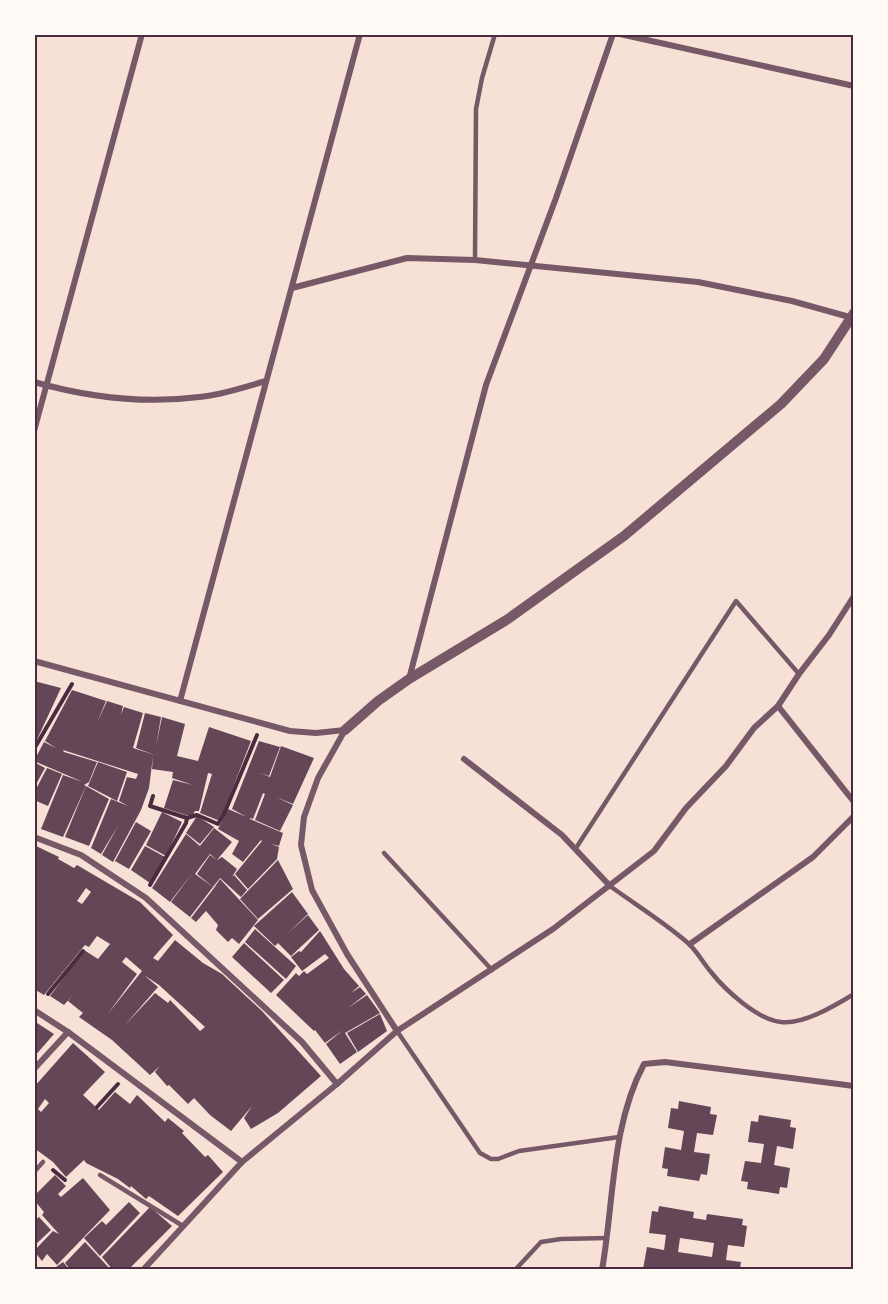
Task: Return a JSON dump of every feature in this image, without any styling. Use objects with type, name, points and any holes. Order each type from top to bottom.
[{"type":"street","points":[[34,432],[142,34]]},
{"type":"street","points":[[180,701],[360,34]]},
{"type":"street","points":[[409,679],[486,385],[613,34]]},
{"type":"street","points":[[620,34],[854,86]]},
{"type":"street","points":[[292,288],[407,258],[475,260],[698,282],[853,316],[824,359],[781,404],[624,536],[508,619],[409,679],[378,701],[345,730],[318,778],[304,817],[301,845],[312,890],[347,954],[397,1031]]},
{"type":"street","points":[[34,382],[117,397],[159,401],[201,397],[266,381]]},
{"type":"street","points":[[143,1269],[242,1162],[397,1031],[553,929],[654,851],[686,808],[726,766],[754,728],[778,706],[854,596]]},
{"type":"street","points":[[34,661],[290,731],[316,733],[345,730]]},
{"type":"street","points":[[778,706],[854,802]]},
{"type":"street","points":[[464,759],[562,835],[610,886]]},
{"type":"street","points":[[690,944],[813,857],[854,816]]},
{"type":"street","points":[[34,837],[81,855],[146,898],[302,1042],[337,1084]]},
{"type":"street","points":[[34,1010],[68,1032],[242,1162]]},
{"type":"street","points":[[34,1069],[68,1032]]},
{"type":"street","points":[[602,1269],[619,1137],[636,1078],[644,1064],[665,1062],[854,1086]]},
{"type":"lane","points":[[475,260],[476,109],[495,34]]},
{"type":"lane","points":[[576,848],[736,601],[799,674]]},
{"type":"lane","points":[[384,853],[492,970]]},
{"type":"lane","points":[[610,886],[690,944],[710,972],[730,993],[771,1020],[787,1022],[802,1018],[832,1008],[854,994]]},
{"type":"lane","points":[[397,1031],[480,1153],[491,1159],[498,1159],[519,1151],[619,1137]]},
{"type":"lane","points":[[34,1172],[43,1162]]},
{"type":"lane","points":[[100,1175],[183,1226]]},
{"type":"lane","points":[[515,1269],[541,1242],[607,1238]]},
{"type":"path","points":[[34,749],[79,673]]},
{"type":"path","points":[[153,796],[150,806],[187,818],[197,815],[218,824],[262,723]]},
{"type":"path","points":[[148,888],[167,859],[187,818]]},
{"type":"path","points":[[48,994],[83,951]]},
{"type":"path","points":[[97,1107],[118,1083]]},
{"type":"building","points":[[34,681],[61,688],[34,746]]},
{"type":"building","points":[[72,690],[106,701],[97,723],[107,701],[123,706],[121,715],[124,707],[143,713],[133,748],[155,755],[136,748],[145,713],[161,717],[156,746],[162,717],[185,724],[177,756],[198,761],[209,727],[251,741],[220,821],[200,813],[212,774],[208,773],[199,811],[195,811],[192,817],[164,808],[173,780],[193,785],[172,778],[173,772],[152,769],[153,756],[149,788],[141,810],[113,862],[102,855],[118,826],[101,854],[91,848],[111,799],[128,806],[119,801],[127,777],[136,779],[138,774],[63,750],[97,762],[89,782],[84,785],[86,786],[63,837],[41,829],[63,775],[83,782],[34,761],[44,742],[56,748],[45,741]]},
{"type":"building","points":[[259,741],[280,747],[269,776],[260,773],[270,777],[281,746],[314,758],[293,804],[276,797],[293,805],[280,831],[255,820],[265,794],[263,793],[253,819],[250,818],[283,833],[279,846],[271,844],[279,847],[277,859],[248,889],[235,874],[262,841],[243,862],[232,854],[239,841],[218,829],[228,809],[247,817],[232,809]]},
{"type":"building","points":[[34,762],[45,768],[34,788]]},
{"type":"building","points":[[98,762],[127,772],[117,801],[88,786]]},
{"type":"building","points":[[47,768],[62,774],[48,806],[34,800],[34,793]]},
{"type":"building","points":[[86,786],[109,799],[89,846],[65,837]]},
{"type":"building","points":[[162,812],[182,822],[166,856],[146,845]]},
{"type":"building","points":[[197,816],[214,827],[200,844],[186,833]]},
{"type":"building","points":[[136,822],[151,831],[129,869],[115,861]]},
{"type":"building","points":[[214,828],[232,842],[217,860],[210,854],[195,874],[213,887],[190,917],[171,902],[193,872],[170,902],[152,888],[186,834],[200,846]]},
{"type":"building","points":[[145,846],[165,857],[150,883],[131,870]]},
{"type":"building","points":[[34,847],[59,857],[58,859],[74,868],[77,865],[140,902],[173,935],[153,958],[158,961],[175,940],[203,963],[222,974],[262,1011],[321,1076],[278,1113],[251,1129],[244,1118],[252,1106],[231,1131],[210,1115],[194,1098],[188,1104],[169,1085],[167,1086],[155,1072],[160,1066],[150,1075],[112,1040],[79,1017],[83,1013],[68,1001],[73,995],[64,1005],[50,996],[84,950],[98,959],[110,944],[97,936],[89,947],[85,945],[44,995],[34,989]],"holes":[[[86,888],[91,892],[82,904],[77,901]],[[126,957],[142,971],[107,1015],[137,974],[122,962]],[[144,975],[159,985],[205,1027],[200,1031],[170,1000],[168,1003],[155,993],[125,1025],[158,987]]]},
{"type":"building","points":[[210,855],[217,860],[222,857],[237,869],[232,877],[234,875],[247,890],[241,897],[220,878],[213,887],[197,874]]},
{"type":"building","points":[[278,860],[293,889],[258,919],[240,899]]},
{"type":"building","points":[[220,879],[258,920],[239,944],[232,938],[228,942],[216,930],[218,925],[206,911],[196,922],[191,918]]},
{"type":"building","points":[[292,892],[308,914],[286,935],[308,915],[319,930],[291,956],[278,943],[275,946],[254,926]]},
{"type":"building","points":[[255,929],[296,966],[286,979],[245,942]]},
{"type":"building","points":[[320,931],[344,969],[359,986],[351,993],[360,987],[366,994],[348,1008],[367,995],[380,1013],[345,1033],[357,1052],[340,1064],[326,1044],[343,1030],[325,1043],[315,1030],[276,995],[296,973],[299,976],[304,971],[307,974],[329,958],[325,954],[302,971],[291,957],[301,952]]},
{"type":"building","points":[[244,943],[284,980],[271,993],[232,957]]},
{"type":"building","points":[[380,1014],[387,1031],[358,1052],[347,1033]]},
{"type":"building","points":[[34,1021],[54,1034],[34,1057]]},
{"type":"building","points":[[73,1043],[105,1072],[83,1095],[99,1110],[115,1092],[130,1104],[137,1095],[165,1122],[168,1118],[184,1131],[182,1133],[205,1157],[208,1155],[223,1172],[178,1216],[149,1196],[146,1199],[131,1186],[130,1188],[84,1160],[66,1177],[53,1162],[34,1148],[34,1087]],"holes":[[[45,1099],[49,1103],[41,1112],[38,1109]]]},
{"type":"building","points":[[679,1101],[711,1107],[710,1114],[717,1115],[713,1135],[697,1133],[694,1152],[710,1154],[707,1175],[701,1174],[699,1181],[667,1176],[668,1169],[662,1168],[665,1147],[681,1150],[684,1131],[668,1128],[671,1108],[678,1109]]},
{"type":"building","points":[[759,1115],[791,1120],[790,1127],[796,1128],[793,1149],[777,1146],[774,1165],[790,1168],[787,1188],[780,1187],[779,1194],[747,1189],[748,1182],[741,1181],[745,1161],[761,1163],[764,1144],[748,1142],[751,1121],[758,1122]]},
{"type":"building","points":[[55,1175],[66,1186],[58,1194],[61,1197],[83,1178],[110,1210],[57,1265],[47,1254],[42,1261],[34,1251],[53,1231],[59,1234],[42,1215],[44,1212],[34,1200],[34,1196]]},
{"type":"building","points":[[129,1202],[140,1213],[100,1256],[84,1238],[102,1221],[106,1225]]},
{"type":"building","points":[[659,1206],[694,1212],[693,1218],[706,1220],[707,1214],[743,1219],[742,1225],[747,1226],[744,1247],[728,1245],[726,1260],[741,1262],[740,1269],[643,1269],[647,1247],[664,1250],[666,1235],[649,1233],[652,1211],[658,1212]],"holes":[[[680,1238],[714,1243],[712,1257],[678,1252]]]},
{"type":"building","points":[[150,1207],[172,1226],[129,1269],[112,1269],[102,1257]]},
{"type":"building","points":[[39,1217],[51,1230],[34,1246],[34,1221]]},
{"type":"building","points":[[85,1242],[110,1269],[70,1269],[65,1263]]},
{"type":"building","points":[[63,1262],[69,1269],[53,1269],[56,1267]]}]
